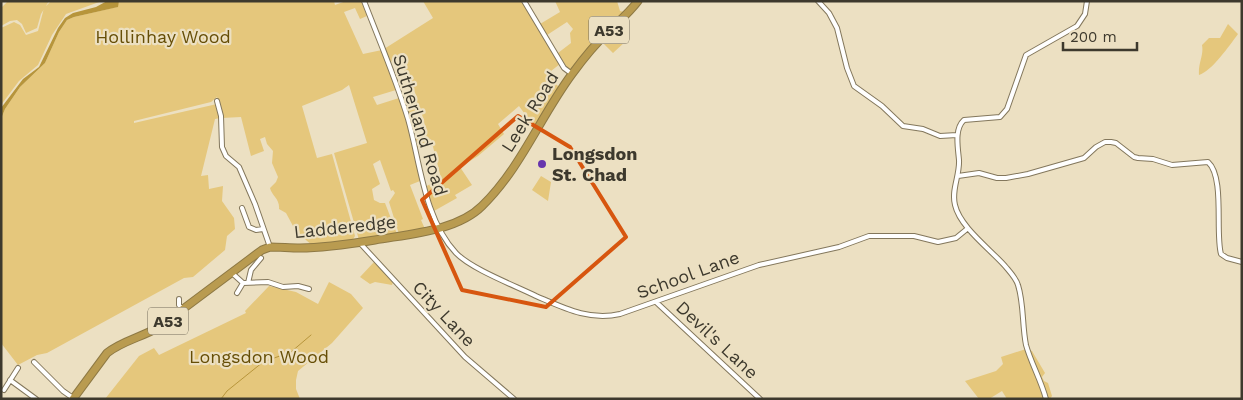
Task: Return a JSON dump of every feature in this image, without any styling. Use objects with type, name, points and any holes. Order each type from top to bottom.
[{"type":"highway","name":"Leek Road","points":[[439,228],[469,216],[490,198],[508,176],[572,74],[596,43],[638,1]]},
{"type":"highway","name":"Ladderedge","points":[[73,398],[107,353],[147,334],[183,310],[262,250],[270,247],[321,248],[439,228]]},
{"type":"street","name":"Sutherland Road","points":[[364,1],[408,118],[424,188],[439,228]]},
{"type":"street","points":[[524,1],[564,68],[572,74]]},
{"type":"street","points":[[818,1],[829,13],[838,28],[846,68],[854,86],[882,106],[903,126],[923,129],[940,136],[958,134]]},
{"type":"street","points":[[1046,399],[1042,383],[1026,346],[1018,283],[1009,270],[967,229],[955,205],[955,184],[958,176],[958,134],[959,125],[964,120],[1000,117],[1003,115],[1007,109],[1026,55],[1077,26],[1085,14],[1087,1]]},
{"type":"street","points":[[217,101],[221,116],[222,146],[226,156],[239,167],[255,204],[270,247]]},
{"type":"street","points":[[958,176],[979,173],[997,178],[1006,178],[1028,174],[1084,158],[1105,142],[1116,143],[1134,157],[1153,159],[1172,165],[1208,162],[1213,168],[1218,189],[1221,254],[1227,258],[1242,262]]},
{"type":"street","points":[[242,208],[249,227],[256,230],[263,228]]},
{"type":"street","name":"School Lane","points":[[439,228],[453,249],[467,261],[514,286],[576,313],[606,317],[656,302],[759,265],[839,246],[869,236],[914,236],[938,242],[956,238],[967,229]]},
{"type":"street","name":"City Lane","points":[[359,242],[465,357],[514,399]]},
{"type":"street","points":[[237,292],[246,283],[252,270],[261,258]]},
{"type":"street","points":[[232,273],[246,283],[268,282],[283,287],[298,286],[310,288]]},
{"type":"street","points":[[179,299],[179,305],[183,310]]},
{"type":"street","name":"Devil's Lane","points":[[656,302],[760,399]]},
{"type":"street","points":[[34,362],[55,384],[73,398]]},
{"type":"street","points":[[4,390],[18,368]]},
{"type":"street","points":[[10,380],[36,399]]},
{"type":"highlighted area","points":[[518,116],[570,147],[626,237],[546,307],[462,290],[422,200]]},
{"type":"green space","points":[[8,1],[49,1],[41,14],[37,28],[26,33],[22,24],[17,20],[10,21],[1,26],[1,8]]},
{"type":"green space","points":[[51,1],[102,1],[66,14],[52,35],[38,65],[19,81],[1,105],[1,28],[14,22],[20,25],[26,35],[38,31],[44,8]]},
{"type":"green space","name":"Hollinhay Wood","points":[[119,1],[334,1],[335,5],[346,1],[361,1],[367,16],[360,19],[355,8],[344,12],[363,54],[382,50],[396,90],[373,97],[377,105],[399,98],[410,133],[420,181],[410,185],[425,229],[399,234],[389,202],[395,193],[393,190],[391,191],[380,160],[373,164],[380,184],[372,189],[374,200],[385,203],[397,234],[359,240],[334,153],[367,143],[349,85],[342,90],[302,106],[317,158],[332,154],[355,236],[352,241],[313,246],[300,235],[298,225],[293,226],[286,213],[279,209],[270,188],[278,177],[272,163],[273,151],[267,144],[265,137],[260,139],[264,151],[251,156],[241,117],[222,118],[217,97],[211,102],[134,121],[134,123],[217,104],[220,118],[215,119],[201,176],[208,175],[209,189],[223,186],[222,201],[234,218],[235,229],[227,236],[225,250],[193,277],[184,278],[47,353],[37,355],[18,365],[1,343],[1,119],[5,109],[20,87],[45,63],[59,32],[67,20],[117,7]]},
{"type":"green space","points":[[423,1],[520,1],[525,6],[560,64],[551,71],[555,83],[559,87],[535,128],[519,106],[498,124],[504,134],[478,156],[460,167],[472,185],[455,195],[457,198],[434,211],[425,187],[441,178],[431,139],[417,147],[415,136],[426,129],[421,111],[410,116],[406,106],[417,98],[408,74],[406,75],[402,65],[396,60],[390,62],[384,49],[433,18]]},
{"type":"green space","points":[[555,1],[617,1],[620,11],[624,12],[596,38],[569,71],[558,53],[571,43],[570,33],[573,29],[567,22],[547,35],[540,24],[560,12]]},
{"type":"green space","points":[[1228,24],[1238,34],[1215,63],[1199,75],[1202,45],[1209,38],[1220,38]]},
{"type":"green space","points":[[614,28],[626,41],[613,53],[601,41]]},
{"type":"green space","points":[[541,176],[551,182],[548,201],[532,190]]},
{"type":"green space","points":[[375,261],[393,282],[392,285],[375,282],[370,284],[360,277]]},
{"type":"green space","name":"Longsdon Wood","points":[[329,282],[351,294],[363,308],[332,343],[298,371],[296,389],[300,399],[105,399],[139,356],[154,348],[159,355],[246,313],[245,311],[269,286],[296,292],[318,304]]},
{"type":"green space","points":[[1026,349],[1032,351],[1045,373],[1042,377],[1048,383],[1052,396],[1050,399],[1007,399],[1002,391],[989,399],[979,399],[965,381],[996,371],[1003,364],[1001,357]]},
{"type":"shaded area","points":[[107,1],[119,1],[118,7],[67,20],[59,32],[45,63],[20,87],[5,109],[1,119],[1,108],[23,79],[39,67],[65,18],[73,13],[96,7]]},
{"type":"waterway","points":[[221,399],[227,391],[263,362],[291,352],[311,335]]},
{"type":"place","name":"Longsdon St. Chad","points":[[542,164]]}]
